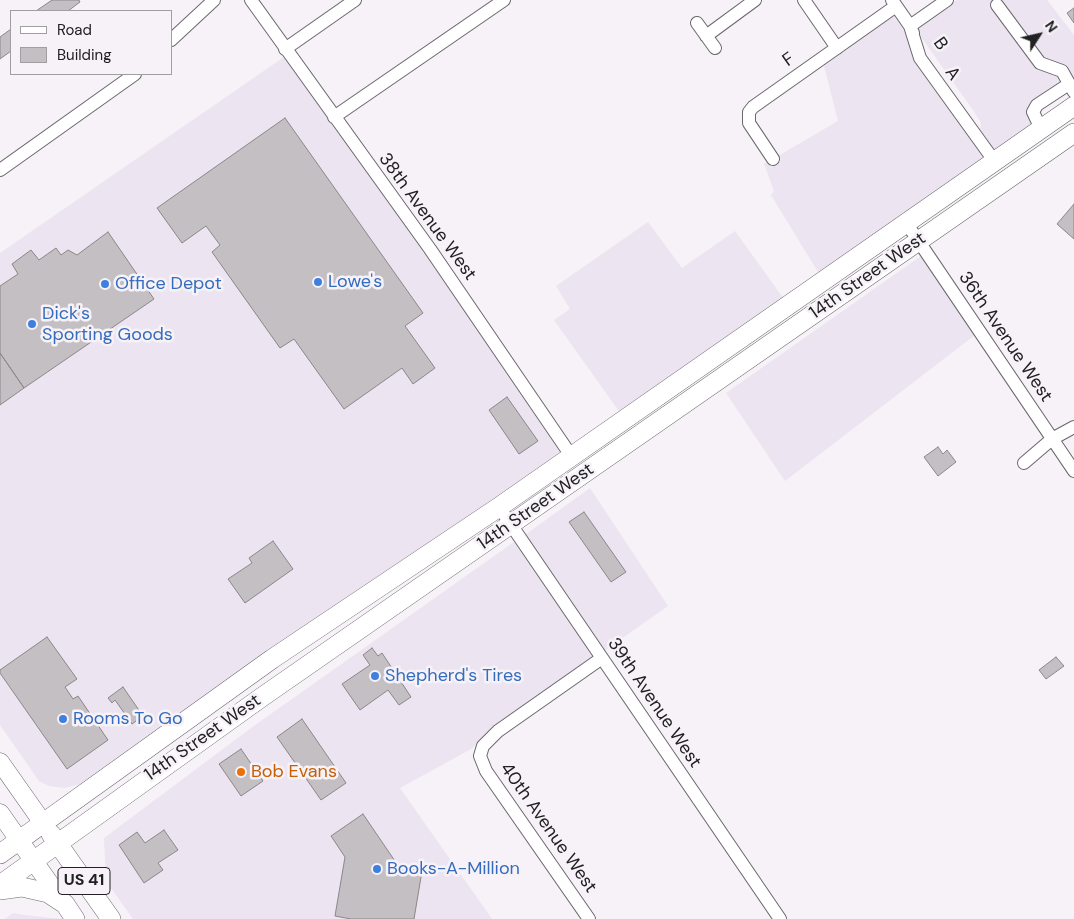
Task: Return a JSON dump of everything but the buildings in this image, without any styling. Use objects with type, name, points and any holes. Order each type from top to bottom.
[{"type":"main road","name":"14th Street West","points":[[0,854],[236,684],[572,457],[1074,106]]},
{"type":"main road","name":"14th Street West","points":[[0,885],[242,712],[1074,133]]},
{"type":"main road","points":[[242,712],[242,699],[245,692],[319,628]]},
{"type":"main road","points":[[0,762],[43,823]]},
{"type":"main road","points":[[0,813],[70,912]]},
{"type":"main road","name":"US 41","points":[[43,823],[111,919]]},
{"type":"main road","name":"US 41","points":[[0,890],[22,887],[35,888],[48,893],[70,912]]},
{"type":"street","points":[[172,39],[214,0]]},
{"type":"street","name":"38th Avenue West","points":[[251,0],[430,249],[572,457]]},
{"type":"street","points":[[286,48],[355,0]]},
{"type":"street","points":[[334,117],[504,0]]},
{"type":"street","points":[[706,36],[755,0]]},
{"type":"street","points":[[804,0],[837,48]]},
{"type":"street","points":[[910,26],[946,0]]},
{"type":"street","name":"F","points":[[772,159],[749,124],[749,112],[753,106],[837,48],[894,3]]},
{"type":"street","name":"A","points":[[894,3],[910,26],[920,58],[961,117],[974,130],[995,162]]},
{"type":"street","points":[[997,5],[1040,63],[1062,72],[1072,88],[1037,105],[1033,112],[1041,129]]},
{"type":"street","points":[[697,23],[715,48]]},
{"type":"street","points":[[0,170],[134,75]]},
{"type":"street","name":"36th Avenue West","points":[[907,224],[1074,471]]},
{"type":"street","points":[[624,420],[651,427]]},
{"type":"street","points":[[1024,463],[1052,439],[1074,427]]},
{"type":"street","name":"39th Avenue West","points":[[499,507],[780,919]]},
{"type":"street","name":"40th Avenue West","points":[[589,919],[486,770],[480,756],[483,746],[498,732],[602,658]]},
{"type":"shaded area","points":[[957,0],[995,0],[989,5],[1036,68],[1057,76],[1062,83],[1028,109],[1027,114],[1034,128],[997,154],[980,129],[981,123],[975,113],[921,37],[917,28]]},
{"type":"shaded area","points":[[1001,0],[1047,0],[1074,35],[1074,79],[1065,66],[1044,59]]},
{"type":"shaded area","points":[[893,15],[904,29],[915,61],[987,161],[821,277],[771,195],[774,191],[764,164],[767,162],[771,167],[781,160],[778,156],[838,121],[824,66]]},
{"type":"shaded area","points":[[284,57],[425,253],[563,457],[86,783],[64,788],[49,786],[39,781],[0,725],[0,253]]},
{"type":"shaded area","points":[[648,222],[682,268],[735,231],[786,302],[621,414],[554,320],[570,309],[556,286]]},
{"type":"shaded area","points":[[921,256],[975,335],[785,481],[726,393]]},
{"type":"shaded area","points":[[590,488],[668,606],[604,651],[525,535]]},
{"type":"shaded area","points":[[514,542],[594,657],[495,727],[471,749],[400,788],[492,919],[133,919],[106,881],[104,838],[251,728]]},
{"type":"shaded area","points":[[13,913],[24,915],[61,919],[5,919]]},
{"type":"place","name":"Lowe's","points":[[318,282]]},
{"type":"place","name":"Office Depot","points":[[105,284]]},
{"type":"place","name":"Dick's Sporting Goods","points":[[32,324]]},
{"type":"place","name":"Shepherd's Tires","points":[[375,676]]},
{"type":"place","name":"Rooms To Go","points":[[63,719]]},
{"type":"place","name":"Bob Evans","points":[[241,772]]},
{"type":"place","name":"Books-A-Million","points":[[377,869]]}]
